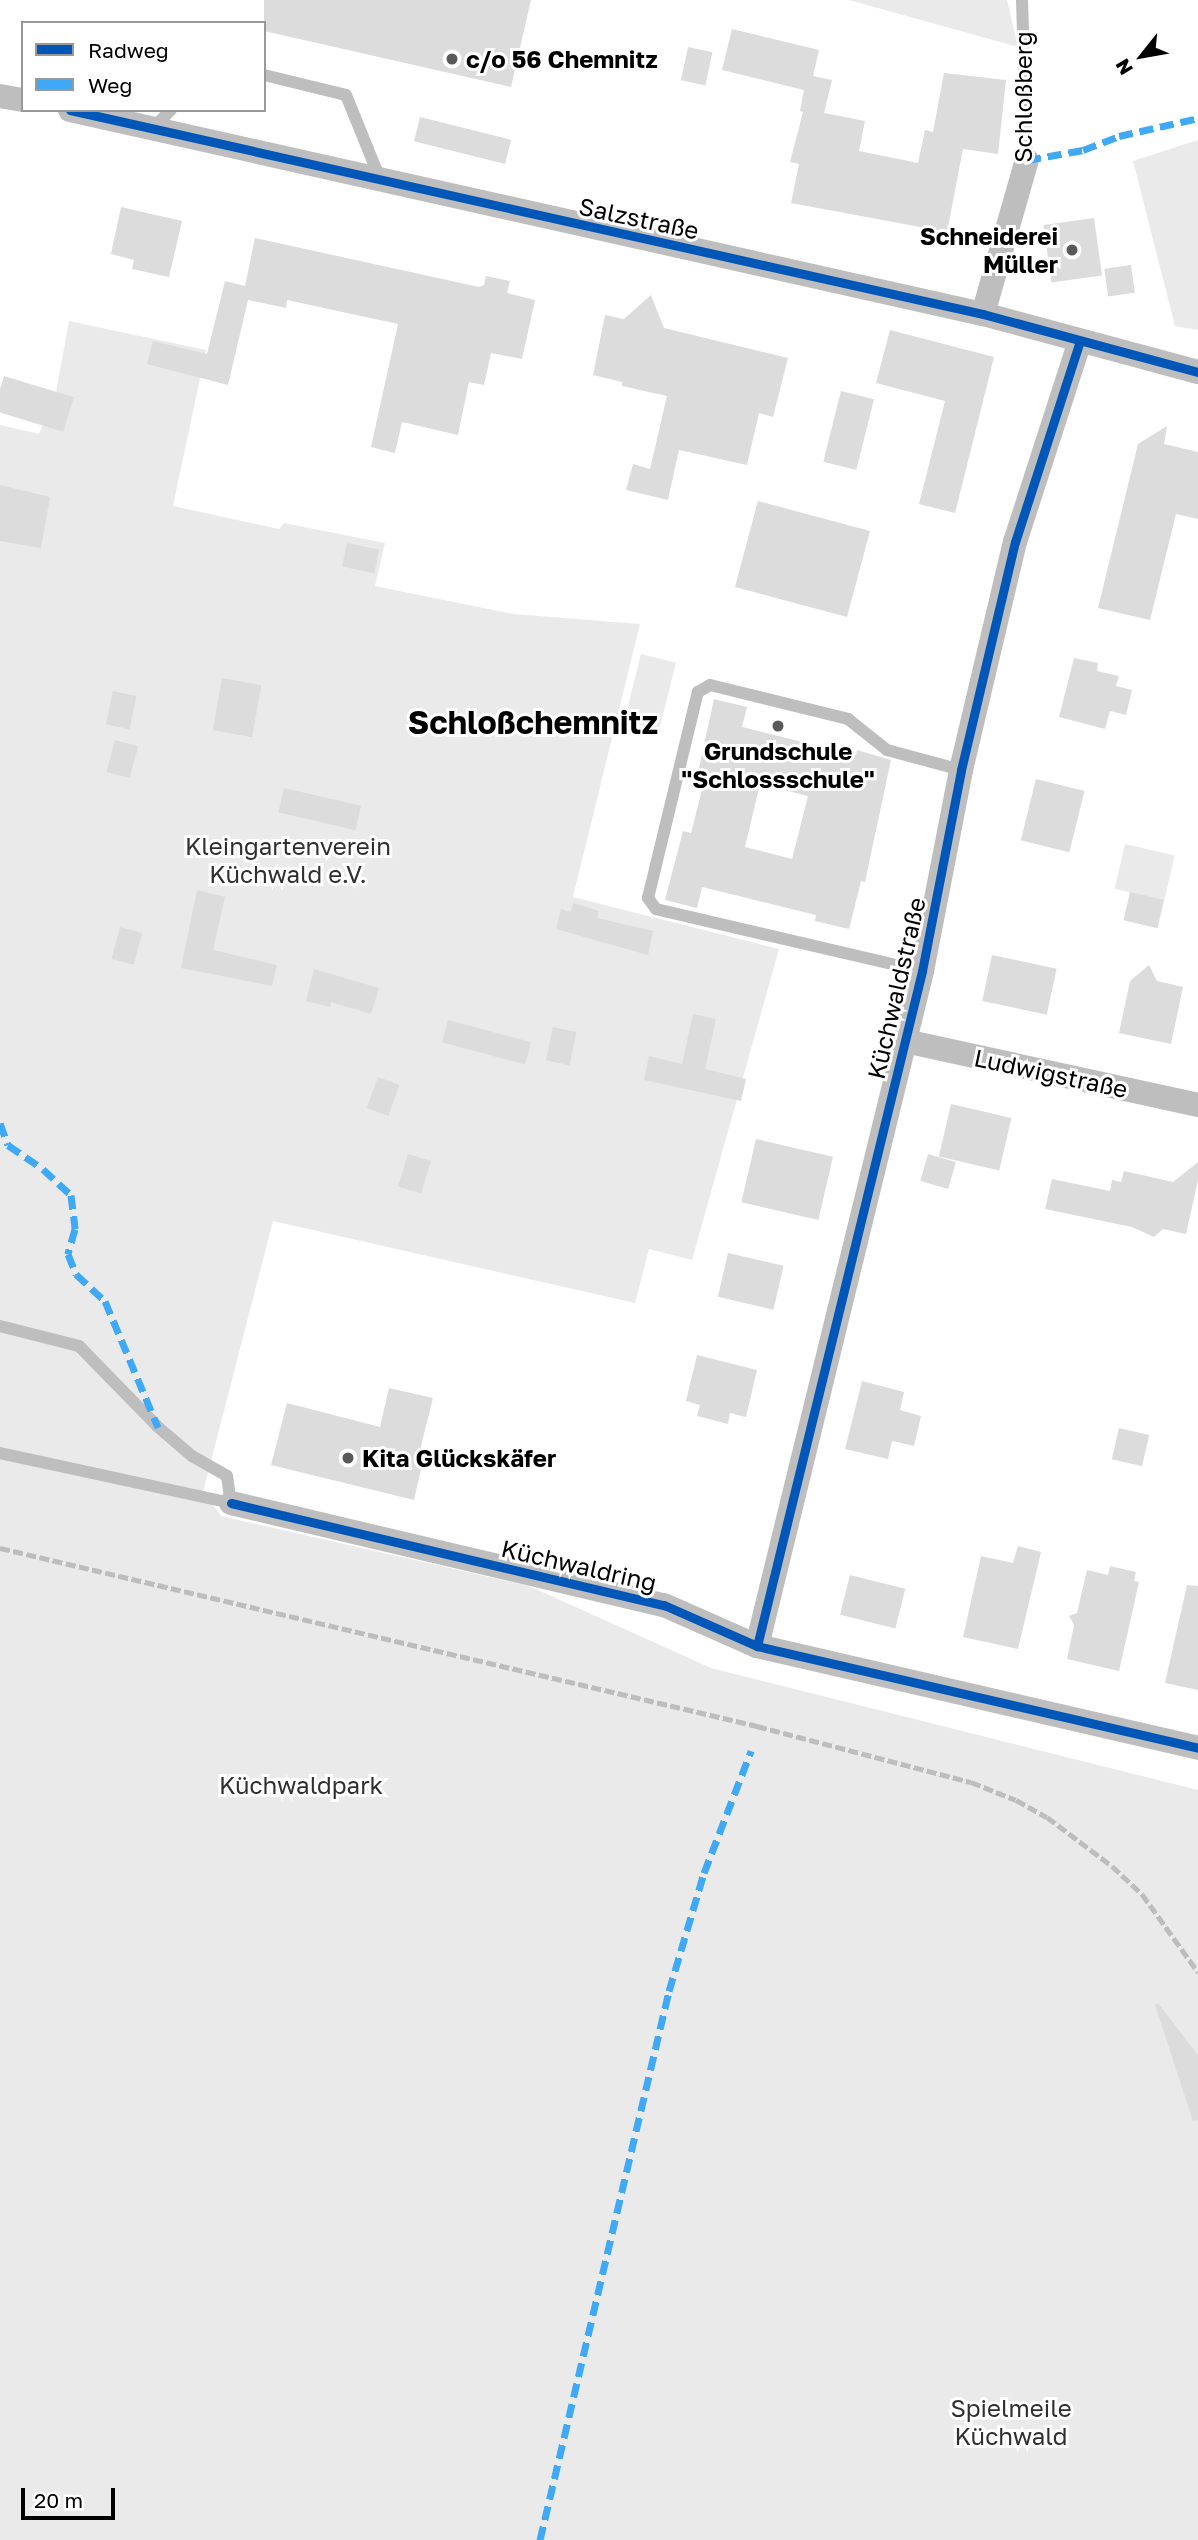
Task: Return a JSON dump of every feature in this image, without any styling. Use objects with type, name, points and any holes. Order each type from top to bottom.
[{"type":"street","points":[[0,96],[21,100]]},
{"type":"street","name":"Salzstraße","points":[[79,112],[983,314],[1198,372]]},
{"type":"street","name":"Schloßberg","points":[[983,314],[1027,160]]},
{"type":"street","name":"Küchwaldstraße","points":[[757,1647],[922,971],[961,770],[1015,542],[1080,341]]},
{"type":"street","name":"Ludwigstraße","points":[[903,1047],[1198,1105]]},
{"type":"street","name":"Küchwaldring","points":[[231,1503],[664,1605],[757,1647],[1198,1748]]},
{"type":"lane","name":"Schloßberg","points":[[1022,0],[1027,160]]},
{"type":"lane","points":[[266,75],[346,95],[381,181]]},
{"type":"lane","points":[[153,128],[169,112]]},
{"type":"lane","points":[[922,971],[656,909],[648,898],[698,692],[710,685],[848,719],[887,750],[961,770]]},
{"type":"lane","points":[[0,1326],[79,1346],[159,1427],[192,1456],[227,1476],[231,1503]]},
{"type":"lane","name":"Küchwaldring","points":[[0,1453],[231,1503]]},
{"type":"green space","points":[[849,0],[1007,0],[1018,47]]},
{"type":"green space","points":[[1198,140],[1198,330],[1175,326],[1133,161]]},
{"type":"green space","points":[[69,321],[206,350],[173,506],[279,529],[284,523],[385,543],[375,586],[513,614],[640,624],[573,897],[779,949],[692,1260],[649,1249],[635,1303],[273,1221],[203,1492],[221,1516],[529,1586],[711,1668],[1198,1790],[1198,2540],[0,2540],[0,425],[39,434],[56,392]]},
{"type":"green space","points":[[641,654],[676,663],[659,730],[624,721]]},
{"type":"green space","points":[[1125,844],[1175,855],[1164,900],[1115,889]]},
{"type":"building","name":"c/o 56 Chemnitz","points":[[264,0],[531,0],[511,87],[266,31]]},
{"type":"building","points":[[732,29],[819,50],[813,76],[832,80],[824,113],[865,121],[859,151],[918,163],[925,130],[933,132],[944,73],[1006,80],[998,154],[963,149],[947,232],[791,203],[799,164],[790,162],[803,112],[800,111],[804,90],[722,70]]},
{"type":"building","points":[[688,47],[712,52],[705,85],[681,80]]},
{"type":"building","points":[[420,117],[511,140],[505,164],[414,141]]},
{"type":"building","points":[[121,207],[182,221],[169,277],[132,269],[134,260],[111,254]]},
{"type":"building","name":"Schneiderei Müller","points":[[1094,218],[1102,275],[1052,283],[1043,225]]},
{"type":"building","points":[[255,238],[479,287],[484,285],[486,276],[510,281],[507,293],[535,300],[522,359],[491,353],[484,385],[469,382],[458,435],[402,422],[395,453],[371,447],[398,324],[287,300],[286,308],[248,300],[228,385],[147,364],[153,341],[207,354],[225,281],[245,286]]},
{"type":"building","points":[[1131,265],[1135,293],[1108,296],[1104,269]]},
{"type":"building","points":[[651,295],[664,328],[788,358],[773,417],[759,413],[747,465],[679,450],[668,500],[626,490],[633,464],[650,469],[667,396],[622,386],[622,382],[593,375],[605,315],[624,319]]},
{"type":"building","points":[[890,330],[994,357],[955,513],[919,504],[945,401],[876,383]]},
{"type":"building","points":[[4,376],[74,397],[63,432],[0,412],[0,389]]},
{"type":"building","points":[[841,391],[874,399],[856,470],[823,462]]},
{"type":"building","points":[[1167,426],[1164,444],[1198,452],[1198,519],[1176,514],[1150,620],[1098,608],[1138,444]]},
{"type":"building","points":[[0,485],[50,497],[41,548],[0,541]]},
{"type":"building","points":[[758,501],[870,531],[847,617],[735,587]]},
{"type":"building","points":[[347,543],[379,550],[374,573],[342,566]]},
{"type":"building","points":[[1074,658],[1098,663],[1097,671],[1119,676],[1116,686],[1132,690],[1126,715],[1110,711],[1105,729],[1059,717]]},
{"type":"building","points":[[222,678],[261,685],[252,737],[213,730]]},
{"type":"building","points":[[113,691],[136,696],[129,729],[106,724]]},
{"type":"building","points":[[714,699],[747,707],[742,727],[856,755],[857,750],[891,760],[865,882],[861,881],[849,929],[815,921],[816,915],[702,887],[697,908],[665,900],[683,831],[691,833],[707,770],[699,768]],"holes":[[[760,784],[808,796],[792,859],[745,847]]]},
{"type":"building","points":[[115,740],[138,746],[130,778],[106,772]]},
{"type":"building","points":[[1036,779],[1085,791],[1069,852],[1021,840]]},
{"type":"building","points":[[284,788],[361,806],[355,830],[278,812]]},
{"type":"building","points":[[197,890],[225,897],[213,950],[277,965],[272,986],[181,968]]},
{"type":"building","points":[[1130,892],[1164,900],[1158,928],[1123,920]]},
{"type":"building","points":[[573,903],[599,911],[597,918],[653,931],[648,955],[556,929],[561,909],[571,912]]},
{"type":"building","points":[[120,927],[142,933],[134,965],[111,959]]},
{"type":"building","points":[[992,955],[1057,969],[1047,1015],[982,1001]]},
{"type":"building","points":[[1149,965],[1157,981],[1183,987],[1171,1044],[1119,1033],[1130,981]]},
{"type":"building","points":[[314,969],[379,988],[371,1014],[331,1002],[330,1007],[306,1001]]},
{"type":"building","points":[[693,1014],[716,1019],[705,1069],[746,1079],[741,1101],[644,1080],[649,1056],[682,1064]]},
{"type":"building","points":[[448,1020],[531,1042],[525,1064],[442,1042]]},
{"type":"building","points":[[553,1027],[576,1032],[569,1065],[546,1060]]},
{"type":"building","points":[[378,1077],[400,1085],[388,1116],[367,1108]]},
{"type":"building","points":[[951,1104],[1011,1118],[999,1171],[939,1157]]},
{"type":"building","points":[[756,1139],[833,1157],[818,1220],[741,1202]]},
{"type":"building","points":[[408,1154],[431,1161],[421,1194],[398,1187]]},
{"type":"building","points":[[928,1154],[956,1162],[948,1189],[920,1181]]},
{"type":"building","points":[[1198,1162],[1198,1180],[1186,1234],[1163,1229],[1154,1237],[1132,1227],[1045,1209],[1052,1179],[1110,1191],[1112,1180],[1121,1182],[1124,1171],[1173,1182]]},
{"type":"building","points":[[728,1253],[784,1266],[773,1310],[718,1297]]},
{"type":"building","points":[[697,1355],[757,1370],[746,1417],[730,1413],[728,1424],[697,1416],[700,1405],[686,1401]]},
{"type":"building","points":[[862,1381],[904,1392],[900,1410],[921,1416],[914,1446],[892,1441],[888,1459],[845,1449]]},
{"type":"building","name":"Kita Glückskäfer","points":[[389,1388],[433,1398],[420,1450],[425,1452],[414,1500],[271,1465],[287,1403],[380,1427]]},
{"type":"building","points":[[1119,1428],[1149,1435],[1142,1466],[1112,1459]]},
{"type":"building","points":[[1018,1546],[1041,1552],[1018,1649],[963,1637],[981,1556],[1013,1563]]},
{"type":"building","points":[[1110,1566],[1136,1572],[1134,1581],[1139,1582],[1119,1671],[1067,1659],[1074,1625],[1069,1616],[1077,1613],[1087,1570],[1108,1575]]},
{"type":"building","points":[[850,1575],[905,1589],[895,1629],[840,1615]]},
{"type":"building","points":[[1187,1585],[1198,1586],[1198,1690],[1165,1683]]},
{"type":"building","points":[[1158,2003],[1198,2055],[1198,2120],[1193,2121],[1155,2005]]},
{"type":"railway","points":[[0,1548],[757,1726],[971,1782],[1016,1800],[1047,1817],[1112,1866],[1142,1894],[1198,1972]]},
{"type":"marked path","points":[[1027,160],[1083,150],[1119,136],[1198,118]]},
{"type":"marked path","points":[[0,1123],[8,1145],[43,1169],[71,1195],[75,1229],[68,1254],[76,1274],[105,1301],[158,1427]]},
{"type":"marked path","points":[[540,2540],[669,1991],[704,1873],[751,1751]]},
{"type":"cycle path","points":[[79,112],[983,314],[1198,372]]},
{"type":"cycle path","points":[[757,1646],[922,971],[961,770],[1015,542],[1080,341]]},
{"type":"cycle path","points":[[231,1503],[664,1605],[757,1646],[1198,1748]]},
{"type":"place","name":"c/o 56 Chemnitz","points":[[452,59]]},
{"type":"place","name":"Schneiderei Müller","points":[[1072,250]]},
{"type":"place","name":"Grundschule \"Schlossschule\"","points":[[778,726]]},
{"type":"place","name":"Kita Glückskäfer","points":[[348,1458]]},
{"type":"district","name":"Schloßchemnitz","points":[[533,722]]},
{"type":"park label","name":"Kleingartenverein Küchwald e.V.","points":[[288,860]]},
{"type":"park label","name":"Küchwaldpark","points":[[301,1785]]},
{"type":"park label","name":"Spielmeile Küchwald","points":[[1011,2422]]}]
